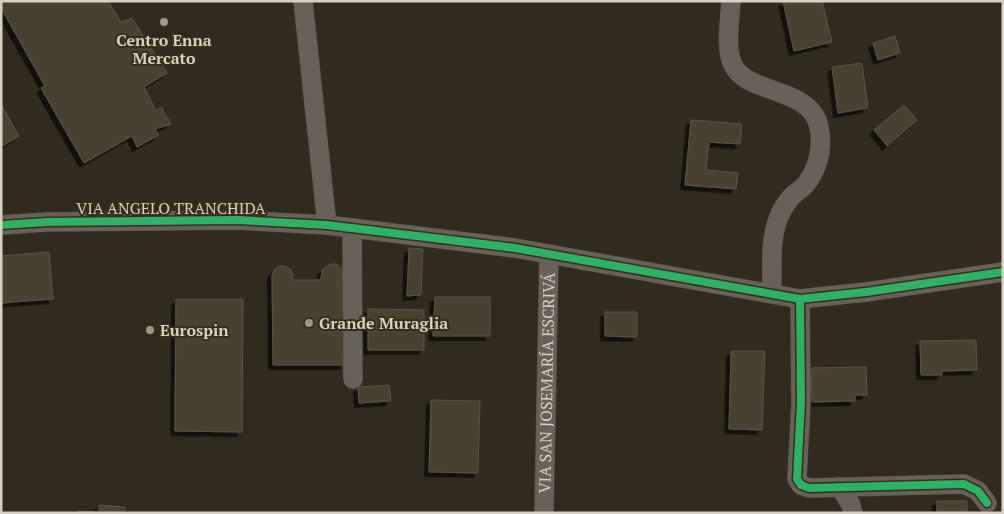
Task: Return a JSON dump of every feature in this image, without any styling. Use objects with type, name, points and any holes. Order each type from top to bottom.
[{"type":"street","points":[[303,1],[327,225]]},
{"type":"street","points":[[731,1],[729,51],[733,66],[752,82],[799,101],[812,112],[818,124],[821,141],[821,156],[806,184],[792,196],[777,220],[772,294]]},
{"type":"street","name":"VIA ANGELO TRANCHIDA","points":[[1,226],[47,222],[237,220],[327,225],[515,248],[800,299],[866,292],[1003,272]]},
{"type":"street","points":[[352,228],[352,379]]},
{"type":"street","name":"VIA SAN JOSEMARÍA ESCRIVÁ","points":[[544,513],[549,254]]},
{"type":"street","points":[[800,299],[802,402],[797,479],[801,485],[809,488],[964,484],[978,491],[987,503]]},
{"type":"street","points":[[840,487],[851,505],[853,513]]},
{"type":"building","points":[[1,1],[108,1],[121,22],[132,18],[167,73],[144,87],[156,111],[161,107],[171,124],[155,129],[159,135],[137,147],[132,136],[84,163],[41,88],[45,86],[1,8]]},
{"type":"building","points":[[783,1],[822,1],[832,42],[794,51]]},
{"type":"building","points":[[895,36],[900,53],[878,60],[873,43]]},
{"type":"building","points":[[862,63],[868,108],[838,113],[832,67]]},
{"type":"building","points":[[1,104],[19,136],[1,147]]},
{"type":"building","points":[[904,105],[917,120],[887,146],[874,130]]},
{"type":"building","points":[[691,120],[742,124],[740,144],[709,142],[706,170],[738,173],[736,189],[685,185]]},
{"type":"building","points":[[409,248],[423,249],[421,295],[407,296]]},
{"type":"building","points":[[49,252],[53,299],[1,303],[1,256]]},
{"type":"building","name":"Grande Muraglia","points":[[330,264],[336,264],[344,270],[345,365],[273,365],[272,275],[275,269],[285,266],[290,269],[293,275],[292,280],[321,280],[322,270]]},
{"type":"building","points":[[435,297],[490,297],[490,336],[433,336]]},
{"type":"building","points":[[176,299],[243,299],[242,432],[175,431]]},
{"type":"building","points":[[368,309],[424,310],[424,350],[368,350]]},
{"type":"building","points":[[605,312],[637,312],[637,337],[605,336]]},
{"type":"building","points":[[976,340],[977,370],[942,371],[942,375],[921,375],[920,341]]},
{"type":"building","points":[[731,351],[765,351],[762,430],[729,429]]},
{"type":"building","points":[[866,367],[867,395],[855,395],[855,401],[812,402],[811,368]]},
{"type":"building","points":[[389,385],[391,401],[359,403],[358,387]]},
{"type":"building","points":[[431,400],[480,401],[478,473],[429,472]]},
{"type":"building","points":[[937,501],[967,501],[967,513],[937,513]]},
{"type":"building","points":[[99,505],[125,507],[125,513],[78,513],[78,511],[99,512]]},
{"type":"cycle path","points":[[1,225],[47,222],[237,220],[327,225],[515,248],[800,299],[866,292],[1003,272]]},
{"type":"cycle path","points":[[800,299],[801,402],[797,479],[801,485],[809,488],[964,484],[978,491],[987,503]]},
{"type":"place","name":"Centro Enna Mercato","points":[[164,22]]},
{"type":"place","name":"Grande Muraglia","points":[[309,323]]},
{"type":"place","name":"Eurospin","points":[[150,330]]}]
